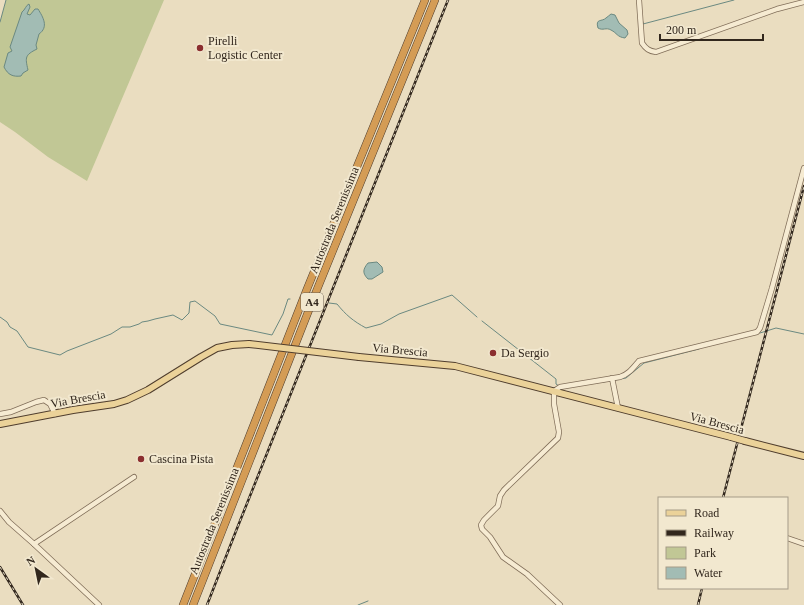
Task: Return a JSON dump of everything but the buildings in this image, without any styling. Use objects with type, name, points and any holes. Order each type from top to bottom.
[{"type":"highway","name":"Autostrada Serenissima","points":[[183,605],[307,289],[425,0]]},
{"type":"highway","name":"Autostrada Serenissima","points":[[192,605],[319,284],[435,0]]},
{"type":"main road","name":"Via Brescia","points":[[0,424],[114,404],[127,400],[148,390],[217,348],[232,344],[249,344],[359,357],[455,366],[804,456]]},
{"type":"street","points":[[638,0],[642,43],[650,52],[656,52],[776,9],[804,2]]},
{"type":"street","points":[[560,605],[525,573],[502,557],[490,537],[482,529],[481,525],[498,506],[500,496],[504,490],[558,438],[559,432],[554,404],[554,392],[561,387],[626,375],[639,361],[757,332],[760,328],[772,288],[804,168]]},
{"type":"street","points":[[612,378],[618,408]]},
{"type":"street","points":[[0,414],[11,412],[44,400],[50,404],[55,414]]},
{"type":"street","points":[[34,544],[134,477]]},
{"type":"street","points":[[0,511],[9,522],[99,605]]},
{"type":"street","points":[[788,538],[804,544]]},
{"type":"green space","points":[[6,0],[164,0],[87,181],[48,157],[0,122],[0,22]]},
{"type":"water","points":[[29,4],[30,7],[27,14],[30,15],[35,9],[38,9],[44,22],[44,28],[39,34],[36,45],[37,49],[30,53],[26,59],[28,70],[21,76],[13,76],[7,72],[4,67],[8,53],[12,51],[10,47],[22,12]]},
{"type":"water","points":[[611,14],[615,15],[619,23],[627,30],[628,34],[625,38],[620,37],[609,29],[598,28],[598,21]]},
{"type":"water","points":[[377,262],[382,267],[383,272],[372,279],[368,279],[364,273],[365,267],[368,263]]},
{"type":"waterway","points":[[0,22],[6,0]]},
{"type":"waterway","points":[[643,22],[643,24],[734,0]]},
{"type":"waterway","points":[[329,303],[337,304],[350,318],[366,328],[381,324],[399,314],[452,295],[477,317]]},
{"type":"waterway","points":[[0,317],[7,322],[10,327],[17,331],[28,347],[60,355],[111,334],[122,327],[130,327],[142,322],[173,315],[182,320],[189,313],[190,302],[195,301],[215,316],[220,324],[272,335],[283,314],[288,299],[290,299]]},
{"type":"waterway","points":[[482,321],[556,379],[556,384],[559,386]]},
{"type":"waterway","points":[[760,333],[776,328],[804,334]]},
{"type":"waterway","points":[[615,380],[626,378],[644,363],[699,349]]},
{"type":"waterway","points":[[595,383],[610,381]]},
{"type":"waterway","points":[[358,605],[368,601]]},
{"type":"railway","points":[[207,605],[448,0]]},
{"type":"railway","points":[[723,497],[804,186]]},
{"type":"railway","points":[[0,567],[23,605]]},
{"type":"railway","points":[[698,605],[702,589]]},
{"type":"place","name":"Pirelli Logistic Center","points":[[200,48]]},
{"type":"place","name":"Da Sergio","points":[[493,353]]},
{"type":"place","name":"Cascina Pista","points":[[141,459]]}]
